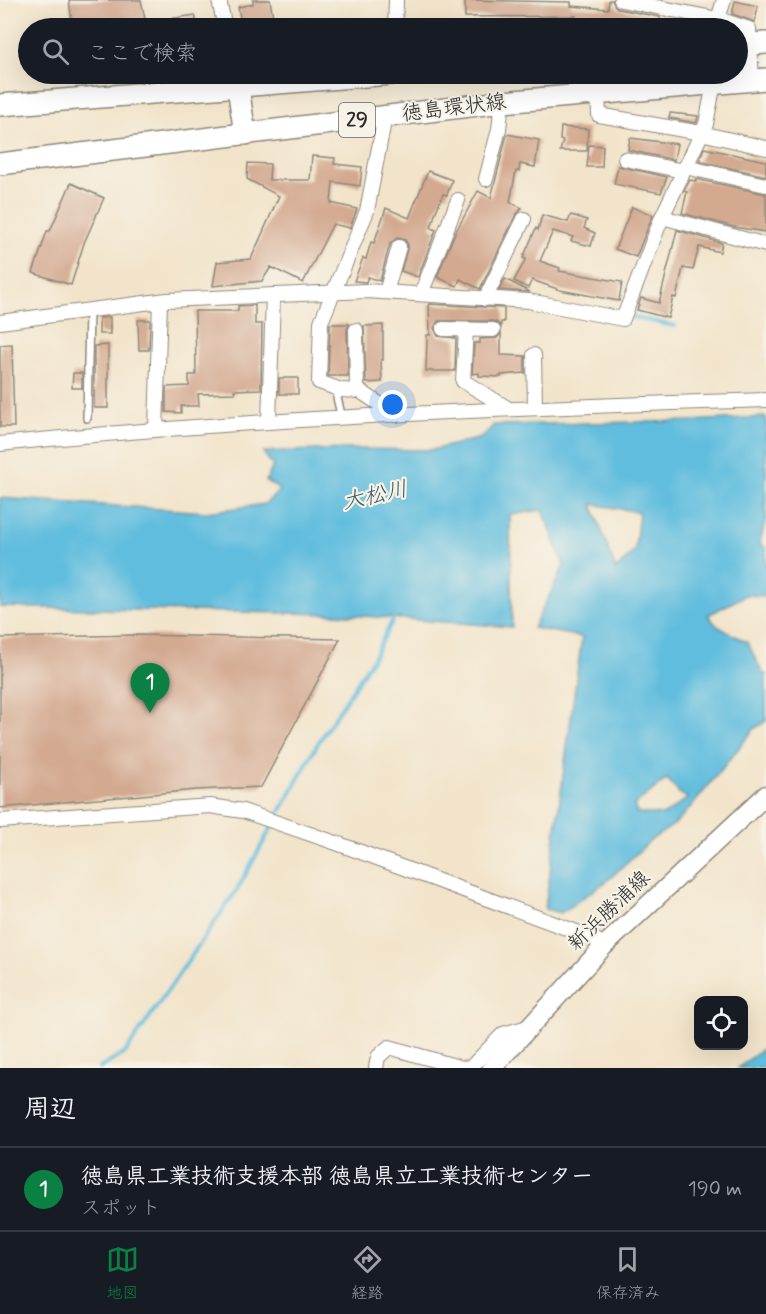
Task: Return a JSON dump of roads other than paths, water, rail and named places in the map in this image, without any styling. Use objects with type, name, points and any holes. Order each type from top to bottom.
[{"type":"main road","name":"徳島環状線","points":[[0,105],[198,84]]},
{"type":"main road","points":[[237,84],[245,134]]},
{"type":"main road","name":"徳島環状線","points":[[0,164],[502,102],[703,84]]},
{"type":"main road","name":"新浜勝浦線","points":[[492,1068],[604,946],[766,795]]},
{"type":"street","points":[[219,0],[223,18]]},
{"type":"street","points":[[395,18],[396,0]]},
{"type":"street","points":[[621,0],[713,18]]},
{"type":"street","points":[[718,18],[724,0]]},
{"type":"street","points":[[748,29],[759,79]]},
{"type":"street","points":[[0,322],[160,301],[387,292],[529,302],[623,319],[662,217],[706,124],[714,84]]},
{"type":"street","points":[[598,94],[599,115],[701,133],[766,148]]},
{"type":"street","points":[[486,179],[499,129],[502,102]]},
{"type":"street","points":[[385,116],[367,211],[321,322],[319,382],[341,390],[360,391],[396,415]]},
{"type":"street","points":[[625,159],[766,185]]},
{"type":"street","points":[[421,294],[458,200]]},
{"type":"street","points":[[662,217],[766,244]]},
{"type":"street","points":[[485,298],[524,219]]},
{"type":"street","points":[[387,292],[399,247]]},
{"type":"street","points":[[269,422],[273,295]]},
{"type":"street","points":[[156,429],[160,301]]},
{"type":"street","points":[[443,328],[493,330]]},
{"type":"street","points":[[356,330],[357,391]]},
{"type":"street","points":[[466,330],[463,381],[509,409]]},
{"type":"street","points":[[534,355],[536,407]]},
{"type":"street","points":[[0,444],[156,429],[269,422],[536,407],[766,400]]},
{"type":"street","points":[[0,821],[210,806],[243,811],[593,938],[604,946]]},
{"type":"street","points":[[376,1068],[378,1057],[389,1047],[462,1068],[471,1067],[503,1034],[528,1027]]},
{"type":"lane","points":[[87,418],[89,310]]},
{"type":"lane","points":[[341,390],[337,398],[342,418]]},
{"type":"water","name":"大松川","points":[[766,417],[766,519],[760,543],[766,548],[766,596],[746,595],[708,615],[717,626],[748,643],[763,674],[766,674],[766,721],[754,729],[675,824],[651,840],[607,881],[561,913],[545,909],[582,637],[533,628],[564,566],[543,510],[510,515],[512,627],[336,614],[0,607],[0,498],[207,512],[265,504],[280,490],[266,481],[273,466],[263,452],[350,449],[432,450],[481,438],[494,425]],"holes":[[[592,504],[639,512],[635,550],[616,570]],[[667,779],[679,793],[688,798],[664,815],[637,813],[634,805]]]},
{"type":"water","points":[[766,1046],[766,1068],[738,1068]]},
{"type":"waterway","points":[[631,317],[675,326]]},
{"type":"waterway","points":[[100,1068],[125,1053],[238,888],[318,743],[373,658],[396,614]]},
{"type":"place","name":"徳島県工業技術支援本部 徳島県立工業技術センター","points":[[150,713]]}]
